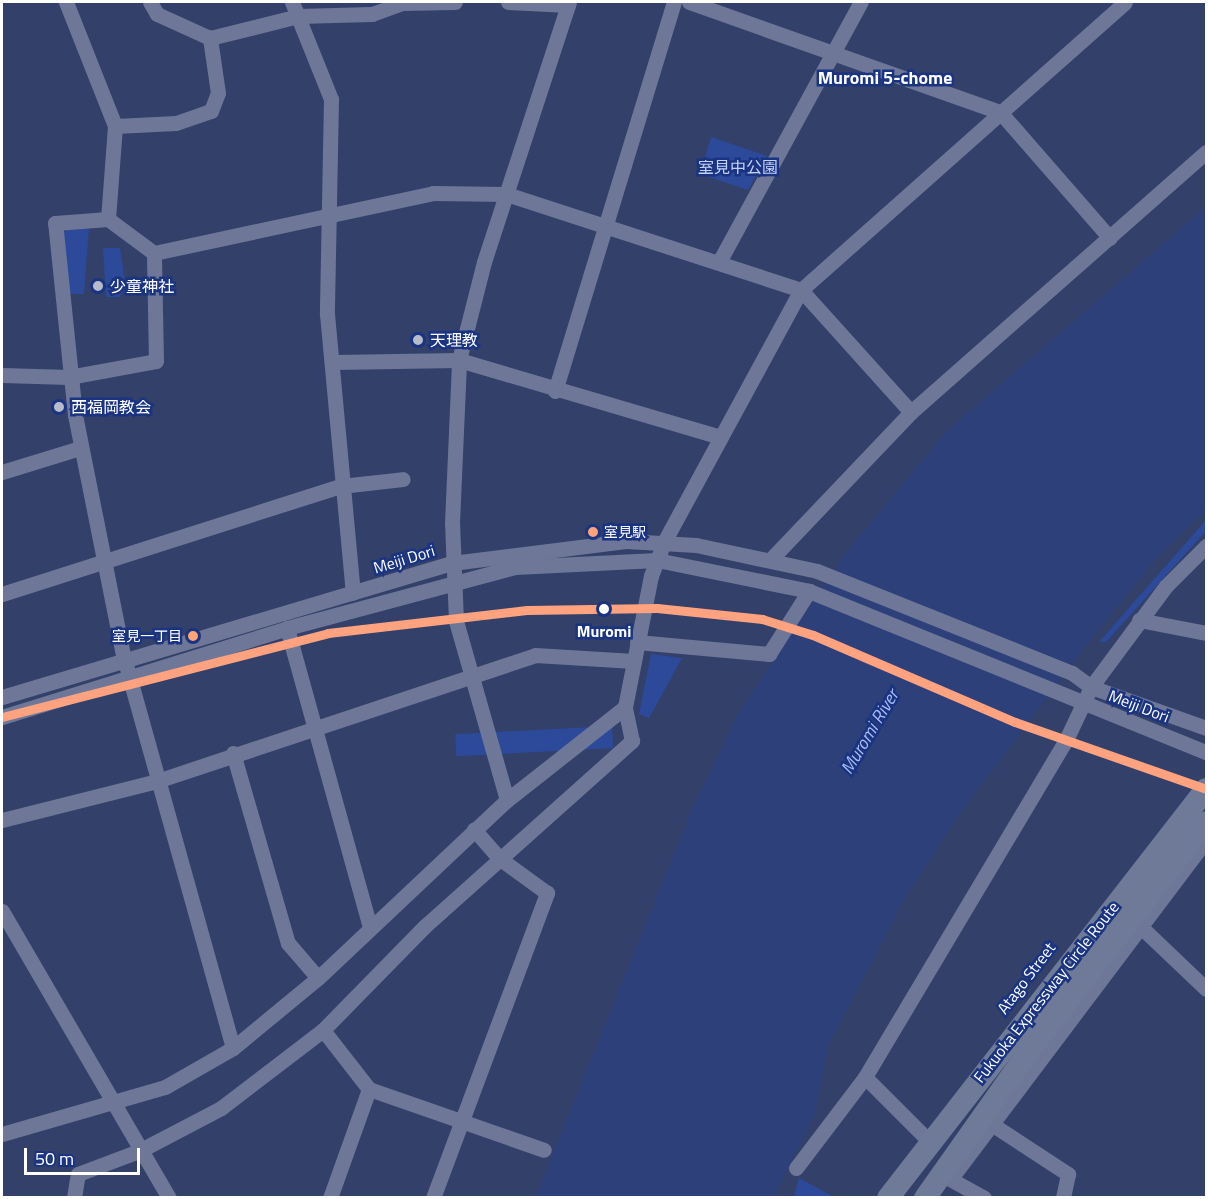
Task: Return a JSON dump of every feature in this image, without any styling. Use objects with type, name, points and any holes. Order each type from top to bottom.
[{"type":"highway","name":"Fukuoka Expressway Circle Route","points":[[888,1197],[1206,787]]},
{"type":"highway","name":"Fukuoka Expressway Circle Route","points":[[925,1197],[1029,1050],[1206,822]]},
{"type":"street","points":[[66,2],[115,126],[108,219]]},
{"type":"street","points":[[150,2],[157,14],[210,38],[295,9],[372,14],[402,3],[455,2]]},
{"type":"street","points":[[507,800],[456,621],[452,563],[459,360],[506,194],[569,3],[508,2]]},
{"type":"street","points":[[555,392],[609,225],[674,2]]},
{"type":"street","points":[[689,2],[1000,112],[1110,238]]},
{"type":"street","points":[[719,262],[861,2]]},
{"type":"street","points":[[74,1197],[78,1174],[139,1151],[222,1108],[323,1030],[499,858],[632,741],[625,707],[637,642],[657,560],[718,436],[801,290],[1125,2]]},
{"type":"street","points":[[295,9],[331,99],[327,314],[352,593]]},
{"type":"street","points":[[115,126],[176,123],[212,111],[218,93],[210,38]]},
{"type":"street","points":[[772,558],[911,412],[1206,152]]},
{"type":"street","points":[[233,1048],[125,661],[80,448],[69,377],[55,223],[108,219],[154,253],[330,212],[433,193],[506,194],[609,225],[801,290],[911,412]]},
{"type":"street","points":[[2,375],[69,377],[156,361],[154,253]]},
{"type":"street","points":[[333,362],[459,360],[555,392],[718,436]]},
{"type":"street","points":[[2,472],[80,448]]},
{"type":"street","points":[[2,594],[341,486],[402,479]]},
{"type":"street","name":"Meiji Dori","points":[[2,697],[452,563],[551,547],[664,542],[772,558],[826,575],[1072,673],[1091,687],[1206,728]]},
{"type":"street","points":[[796,1168],[865,1077],[1091,687],[1139,620],[1206,546]]},
{"type":"street","name":"Meiji Dori","points":[[2,717],[287,628],[515,567],[657,560],[809,591],[1060,689],[1083,704],[1206,752]]},
{"type":"street","points":[[637,642],[769,654],[809,591]]},
{"type":"street","points":[[1139,620],[1206,633]]},
{"type":"street","points":[[287,628],[370,928]]},
{"type":"street","points":[[2,820],[157,781],[233,753],[535,655],[633,661]]},
{"type":"street","points":[[2,1134],[112,1100],[165,1087],[233,1048],[318,978],[507,800],[625,707]]},
{"type":"street","points":[[233,753],[288,943],[318,978]]},
{"type":"street","name":"Atago Street","points":[[883,1197],[923,1136],[1206,787]]},
{"type":"street","points":[[434,1197],[547,893],[499,858],[474,829]]},
{"type":"street","points":[[935,1197],[993,1125],[1206,840]]},
{"type":"street","points":[[3,917],[112,1100],[139,1151],[169,1197]]},
{"type":"street","points":[[1141,927],[1206,989]]},
{"type":"street","points":[[323,1030],[369,1089],[544,1150]]},
{"type":"street","points":[[865,1077],[923,1136]]},
{"type":"street","points":[[330,1197],[369,1089]]},
{"type":"street","points":[[993,1125],[1068,1174],[1063,1197]]},
{"type":"street","points":[[950,1179],[984,1197]]},
{"type":"green space","name":"室見中公園","points":[[711,137],[767,156],[748,190],[700,174]]},
{"type":"green space","points":[[69,226],[89,228],[84,294],[67,294],[61,237]]},
{"type":"green space","points":[[103,248],[120,248],[126,288],[119,297],[106,297]]},
{"type":"green space","points":[[1206,520],[1206,531],[1106,642],[1099,642]]},
{"type":"green space","points":[[651,654],[682,658],[649,718],[639,714]]},
{"type":"green space","points":[[612,726],[613,748],[456,756],[455,734]]},
{"type":"green space","points":[[799,1178],[834,1197],[794,1197]]},
{"type":"water","name":"Muromi River","points":[[1206,207],[1206,510],[1158,556],[1085,647],[960,813],[905,898],[828,1046],[815,1114],[774,1197],[535,1198],[692,809],[740,710],[844,555],[947,431]]},
{"type":"transit line","points":[[2,717],[328,633],[527,610],[657,608],[762,619],[813,635],[1015,722],[1206,789]]},
{"type":"place","name":"少童神社","points":[[98,286]]},
{"type":"place","name":"天理教","points":[[418,340]]},
{"type":"place","name":"西福岡教会","points":[[59,407]]},
{"type":"place","name":"室見駅","points":[[593,532]]},
{"type":"place","name":"Muromi","points":[[604,609]]},
{"type":"place","name":"室見一丁目","points":[[193,636]]},
{"type":"district","name":"Muromi 5-chome","points":[[885,78]]}]
